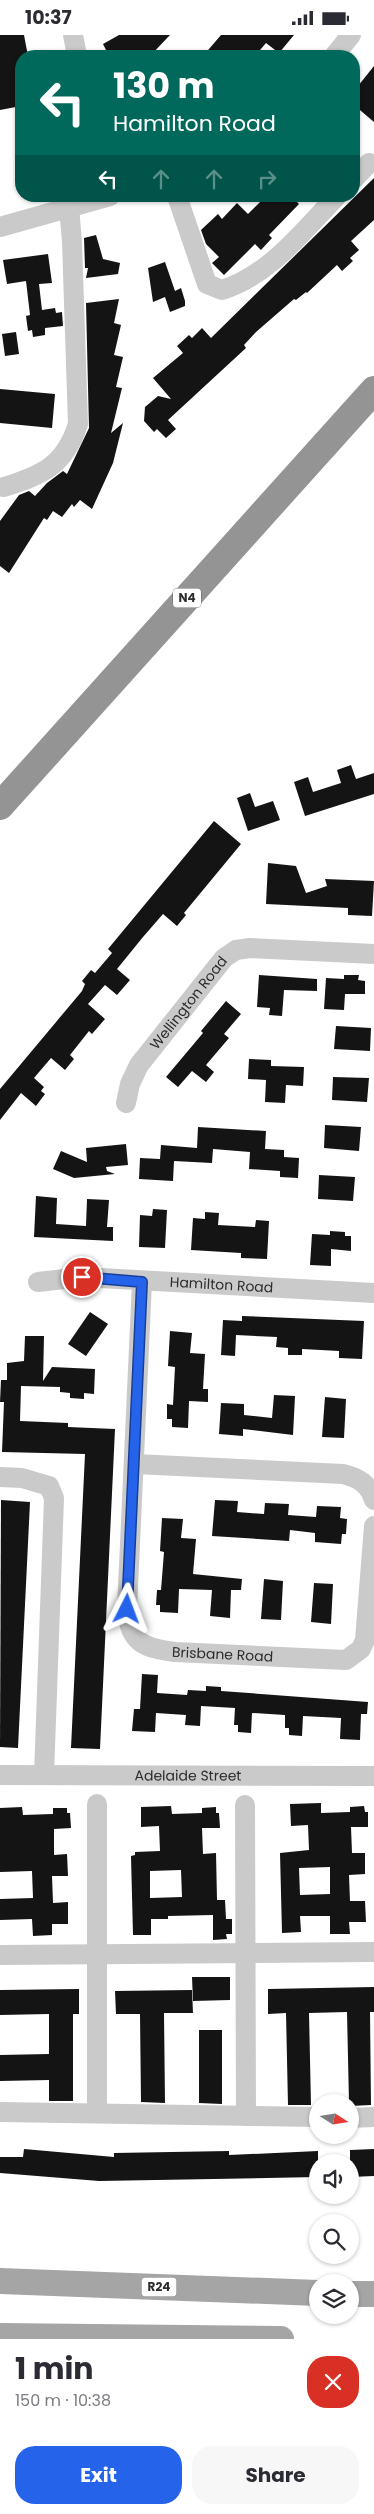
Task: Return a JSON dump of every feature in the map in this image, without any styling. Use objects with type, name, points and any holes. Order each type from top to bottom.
[{"type":"highway","name":"N4","points":[[0,806],[374,390]]},
{"type":"main road","name":"R24","points":[[0,2281],[309,2293]]},
{"type":"main road","points":[[359,2294],[374,2294]]},
{"type":"main road","points":[[0,2336],[281,2339]]},
{"type":"street","points":[[73,35],[76,50]]},
{"type":"street","points":[[339,50],[351,35]]},
{"type":"street","points":[[360,173],[369,163]]},
{"type":"street","points":[[0,227],[87,202]]},
{"type":"street","points":[[179,202],[208,285],[222,290],[246,280],[273,262],[331,202]]},
{"type":"street","points":[[4,487],[37,477],[51,467],[70,447],[78,424],[72,242],[69,207]]},
{"type":"street","name":"Wellington Road","points":[[126,1103],[130,1084],[139,1065],[224,957],[236,950],[250,948],[374,954]]},
{"type":"street","name":"Hamilton Road","points":[[38,1282],[82,1277],[142,1282],[374,1293]]},
{"type":"street","name":"Brisbane Road","points":[[142,1282],[128,1621],[137,1640],[155,1649],[323,1661],[346,1660],[361,1649],[365,1640],[374,1526]]},
{"type":"street","points":[[135,1464],[343,1474],[355,1477],[363,1482],[371,1490],[374,1500]]},
{"type":"street","points":[[0,1477],[40,1481],[49,1486],[54,1498],[44,1775]]},
{"type":"street","name":"Adelaide Street","points":[[0,1775],[374,1776]]},
{"type":"street","points":[[97,1804],[97,2113]]},
{"type":"street","points":[[245,1805],[246,2116]]},
{"type":"street","points":[[0,1955],[374,1952]]},
{"type":"street","points":[[0,2112],[309,2117]]},
{"type":"street","points":[[359,2118],[374,2117]]},
{"type":"building","points":[[0,35],[24,35],[27,50],[15,50],[15,107],[0,110]]},
{"type":"building","points":[[119,35],[170,35],[156,50],[106,50],[103,44]]},
{"type":"building","points":[[221,35],[294,35],[282,50],[275,50],[266,43],[260,50],[208,50]]},
{"type":"building","points":[[374,66],[374,122],[360,110],[360,84]]},
{"type":"building","points":[[374,178],[374,220],[351,241],[359,250],[350,258],[353,261],[342,271],[337,265],[307,293],[296,300],[294,299],[256,332],[244,345],[246,348],[168,420],[176,429],[166,438],[157,429],[154,432],[144,421],[145,407],[158,396],[171,399],[153,378],[183,353],[177,346],[189,335],[192,338],[202,328],[211,338],[350,202],[360,202],[360,192]]},
{"type":"building","points":[[260,202],[297,202],[299,204],[269,235],[272,238],[261,250],[255,244],[224,275],[212,263],[219,257],[206,244],[201,230],[218,214],[222,219],[237,203],[248,214]]},
{"type":"building","points":[[96,235],[103,259],[120,263],[118,274],[86,278],[88,268],[85,268],[84,238]]},
{"type":"building","points":[[48,254],[52,283],[39,284],[42,310],[55,308],[56,313],[62,312],[63,326],[45,328],[45,335],[33,337],[32,330],[28,331],[26,316],[30,315],[26,281],[7,284],[3,260]]},
{"type":"building","points":[[165,262],[175,291],[181,288],[185,301],[185,306],[170,312],[165,297],[153,302],[148,268]]},
{"type":"building","points":[[119,299],[114,323],[121,325],[114,355],[123,357],[116,387],[122,388],[111,433],[123,423],[113,463],[92,509],[80,500],[74,507],[72,504],[62,517],[53,511],[47,520],[44,518],[9,573],[0,566],[0,521],[19,495],[29,491],[35,496],[47,483],[63,471],[67,474],[89,428],[86,303]]},
{"type":"building","points":[[16,332],[19,354],[5,356],[2,334]]},
{"type":"building","points":[[0,389],[55,394],[52,428],[0,423]]},
{"type":"building","points":[[351,765],[356,779],[374,773],[374,794],[305,816],[294,782],[308,777],[313,792],[341,783],[337,770]]},
{"type":"building","points":[[250,793],[255,807],[273,801],[280,820],[248,831],[237,798]]},
{"type":"building","points":[[214,821],[241,844],[184,913],[186,915],[177,926],[163,914],[143,937],[117,969],[130,980],[117,995],[105,985],[88,1004],[105,1019],[92,1034],[89,1031],[70,1055],[74,1059],[65,1070],[51,1058],[34,1078],[44,1087],[41,1091],[45,1094],[36,1106],[21,1093],[0,1120],[0,1089],[82,991],[85,984],[82,981],[91,970],[95,973],[112,953],[108,949]]},
{"type":"building","points":[[268,863],[296,866],[306,893],[327,886],[325,879],[374,881],[372,916],[348,915],[348,908],[266,904]]},
{"type":"building","points":[[259,975],[317,979],[317,991],[284,990],[282,1016],[269,1015],[270,1008],[257,1007]]},
{"type":"building","points":[[344,975],[359,975],[358,980],[365,981],[365,994],[345,994],[344,1010],[324,1009],[326,978],[344,979]]},
{"type":"building","points":[[226,1001],[241,1014],[224,1034],[229,1038],[206,1065],[214,1072],[206,1082],[192,1071],[178,1087],[166,1077],[203,1033],[201,1031]]},
{"type":"building","points":[[336,1026],[371,1028],[370,1051],[334,1049]]},
{"type":"building","points":[[249,1059],[271,1060],[271,1066],[304,1067],[303,1086],[286,1085],[285,1103],[265,1102],[266,1080],[248,1079]]},
{"type":"building","points":[[333,1077],[369,1078],[367,1102],[332,1100]]},
{"type":"building","points":[[325,1125],[361,1127],[359,1151],[324,1148]]},
{"type":"building","points":[[198,1127],[266,1131],[265,1149],[284,1150],[284,1157],[299,1158],[298,1178],[280,1177],[280,1171],[249,1169],[250,1152],[213,1149],[212,1163],[174,1161],[173,1181],[139,1179],[140,1158],[160,1159],[161,1145],[197,1148]]},
{"type":"building","points":[[126,1144],[128,1165],[106,1167],[107,1171],[115,1174],[74,1178],[53,1169],[61,1151],[87,1162],[86,1148]]},
{"type":"building","points":[[319,1175],[355,1177],[353,1201],[318,1199]]},
{"type":"building","points":[[36,1196],[57,1198],[56,1224],[86,1226],[87,1199],[109,1200],[107,1227],[113,1227],[113,1241],[34,1237]]},
{"type":"building","points":[[153,1209],[167,1210],[165,1248],[139,1247],[140,1215],[152,1216]]},
{"type":"building","points":[[205,1212],[219,1213],[218,1225],[255,1227],[256,1220],[269,1221],[267,1259],[241,1258],[241,1253],[191,1250],[193,1218],[205,1219]]},
{"type":"building","points":[[330,1231],[345,1232],[345,1236],[351,1236],[351,1251],[331,1249],[331,1266],[310,1265],[312,1234],[330,1235]]},
{"type":"building","points":[[90,1312],[108,1324],[86,1356],[68,1344]]},
{"type":"building","points":[[242,1316],[364,1321],[362,1359],[339,1358],[339,1351],[302,1349],[302,1355],[288,1355],[288,1348],[276,1347],[277,1337],[236,1335],[235,1356],[221,1355],[223,1320],[242,1321]]},
{"type":"building","points":[[170,1331],[192,1333],[190,1353],[205,1354],[203,1389],[208,1389],[208,1402],[189,1401],[188,1428],[172,1427],[172,1419],[167,1419],[167,1404],[173,1405],[175,1367],[168,1366]]},
{"type":"building","points":[[25,1336],[44,1336],[43,1381],[52,1367],[95,1369],[94,1394],[84,1393],[84,1399],[70,1398],[70,1393],[60,1392],[60,1387],[21,1386],[20,1421],[68,1423],[68,1427],[115,1429],[100,1749],[71,1748],[85,1454],[2,1452],[4,1402],[0,1402],[1,1380],[7,1380],[7,1363],[24,1361]]},
{"type":"building","points":[[274,1395],[295,1396],[293,1435],[243,1429],[243,1436],[219,1434],[221,1403],[244,1404],[244,1415],[272,1418]]},
{"type":"building","points":[[325,1397],[346,1399],[344,1438],[322,1437]]},
{"type":"building","points":[[1,1500],[30,1502],[18,1748],[0,1747]]},
{"type":"building","points":[[215,1500],[238,1501],[237,1512],[264,1514],[265,1503],[289,1504],[288,1515],[316,1517],[317,1506],[341,1507],[340,1518],[347,1519],[346,1534],[342,1534],[341,1544],[315,1542],[315,1533],[290,1530],[289,1541],[212,1536]]},
{"type":"building","points":[[162,1518],[183,1519],[181,1538],[196,1539],[193,1574],[242,1579],[241,1590],[231,1590],[230,1618],[210,1616],[212,1590],[179,1589],[178,1613],[160,1612],[160,1605],[156,1605],[157,1590],[161,1590],[164,1552],[160,1551]]},
{"type":"building","points":[[264,1579],[283,1581],[281,1620],[261,1619]]},
{"type":"building","points":[[314,1583],[333,1584],[331,1624],[311,1622]]},
{"type":"building","points":[[142,1674],[158,1675],[157,1693],[187,1695],[188,1690],[206,1691],[206,1686],[221,1687],[221,1691],[368,1702],[367,1714],[361,1714],[360,1740],[340,1739],[341,1718],[303,1716],[302,1736],[289,1735],[289,1728],[285,1728],[285,1715],[252,1713],[251,1733],[238,1732],[238,1725],[234,1725],[235,1708],[201,1706],[200,1726],[185,1725],[186,1715],[156,1713],[155,1732],[132,1731],[134,1709],[140,1709]]},
{"type":"building","points":[[321,1803],[321,1813],[350,1812],[350,1807],[364,1806],[365,1812],[368,1812],[368,1827],[351,1827],[352,1853],[365,1853],[365,1874],[349,1875],[350,1901],[365,1901],[366,1922],[349,1922],[350,1934],[330,1934],[330,1916],[300,1916],[301,1932],[282,1933],[280,1853],[309,1850],[308,1825],[291,1826],[290,1804]],"holes":[[[330,1867],[330,1894],[300,1895],[299,1868]]]},
{"type":"building","points":[[171,1806],[172,1814],[202,1813],[202,1808],[216,1807],[216,1813],[219,1813],[220,1828],[202,1828],[203,1854],[216,1853],[217,1900],[225,1900],[226,1919],[232,1919],[232,1934],[226,1934],[227,1939],[213,1940],[213,1915],[168,1916],[168,1919],[151,1919],[151,1935],[133,1935],[131,1856],[135,1855],[135,1852],[160,1851],[159,1826],[141,1827],[141,1807]],"holes":[[[181,1870],[182,1897],[150,1898],[150,1871]]]},
{"type":"building","points":[[22,1807],[23,1815],[53,1814],[53,1808],[67,1808],[67,1813],[70,1813],[71,1828],[54,1829],[54,1855],[67,1854],[68,1876],[52,1876],[53,1903],[68,1902],[68,1924],[52,1924],[52,1935],[33,1936],[32,1919],[0,1920],[0,1899],[33,1898],[32,1871],[0,1872],[0,1808]]},
{"type":"building","points":[[192,1977],[230,1977],[230,2000],[193,2001]]},
{"type":"building","points":[[374,1987],[374,2012],[370,2012],[371,2105],[359,2106],[359,2094],[349,2094],[347,2012],[309,2013],[311,2094],[309,2094],[309,2105],[288,2105],[286,2013],[268,2014],[268,1989]]},
{"type":"building","points":[[79,1989],[79,2014],[73,2014],[73,2101],[49,2101],[49,2080],[0,2081],[0,2055],[49,2054],[49,2014],[0,2015],[0,1990]]},
{"type":"building","points":[[192,1990],[193,2013],[164,2013],[165,2103],[141,2102],[140,2014],[116,2014],[115,1991]]},
{"type":"building","points":[[199,2030],[222,2030],[222,2104],[199,2103]]},
{"type":"building","points":[[24,2149],[114,2157],[114,2153],[229,2151],[229,2155],[318,2151],[318,2154],[309,2154],[309,2177],[99,2181],[0,2173],[0,2157],[23,2157]]},
{"type":"building","points":[[374,2149],[374,2176],[359,2177],[359,2154],[350,2154],[350,2150]]},
{"type":"route","points":[[82,1277],[142,1282],[127,1609]]}]
